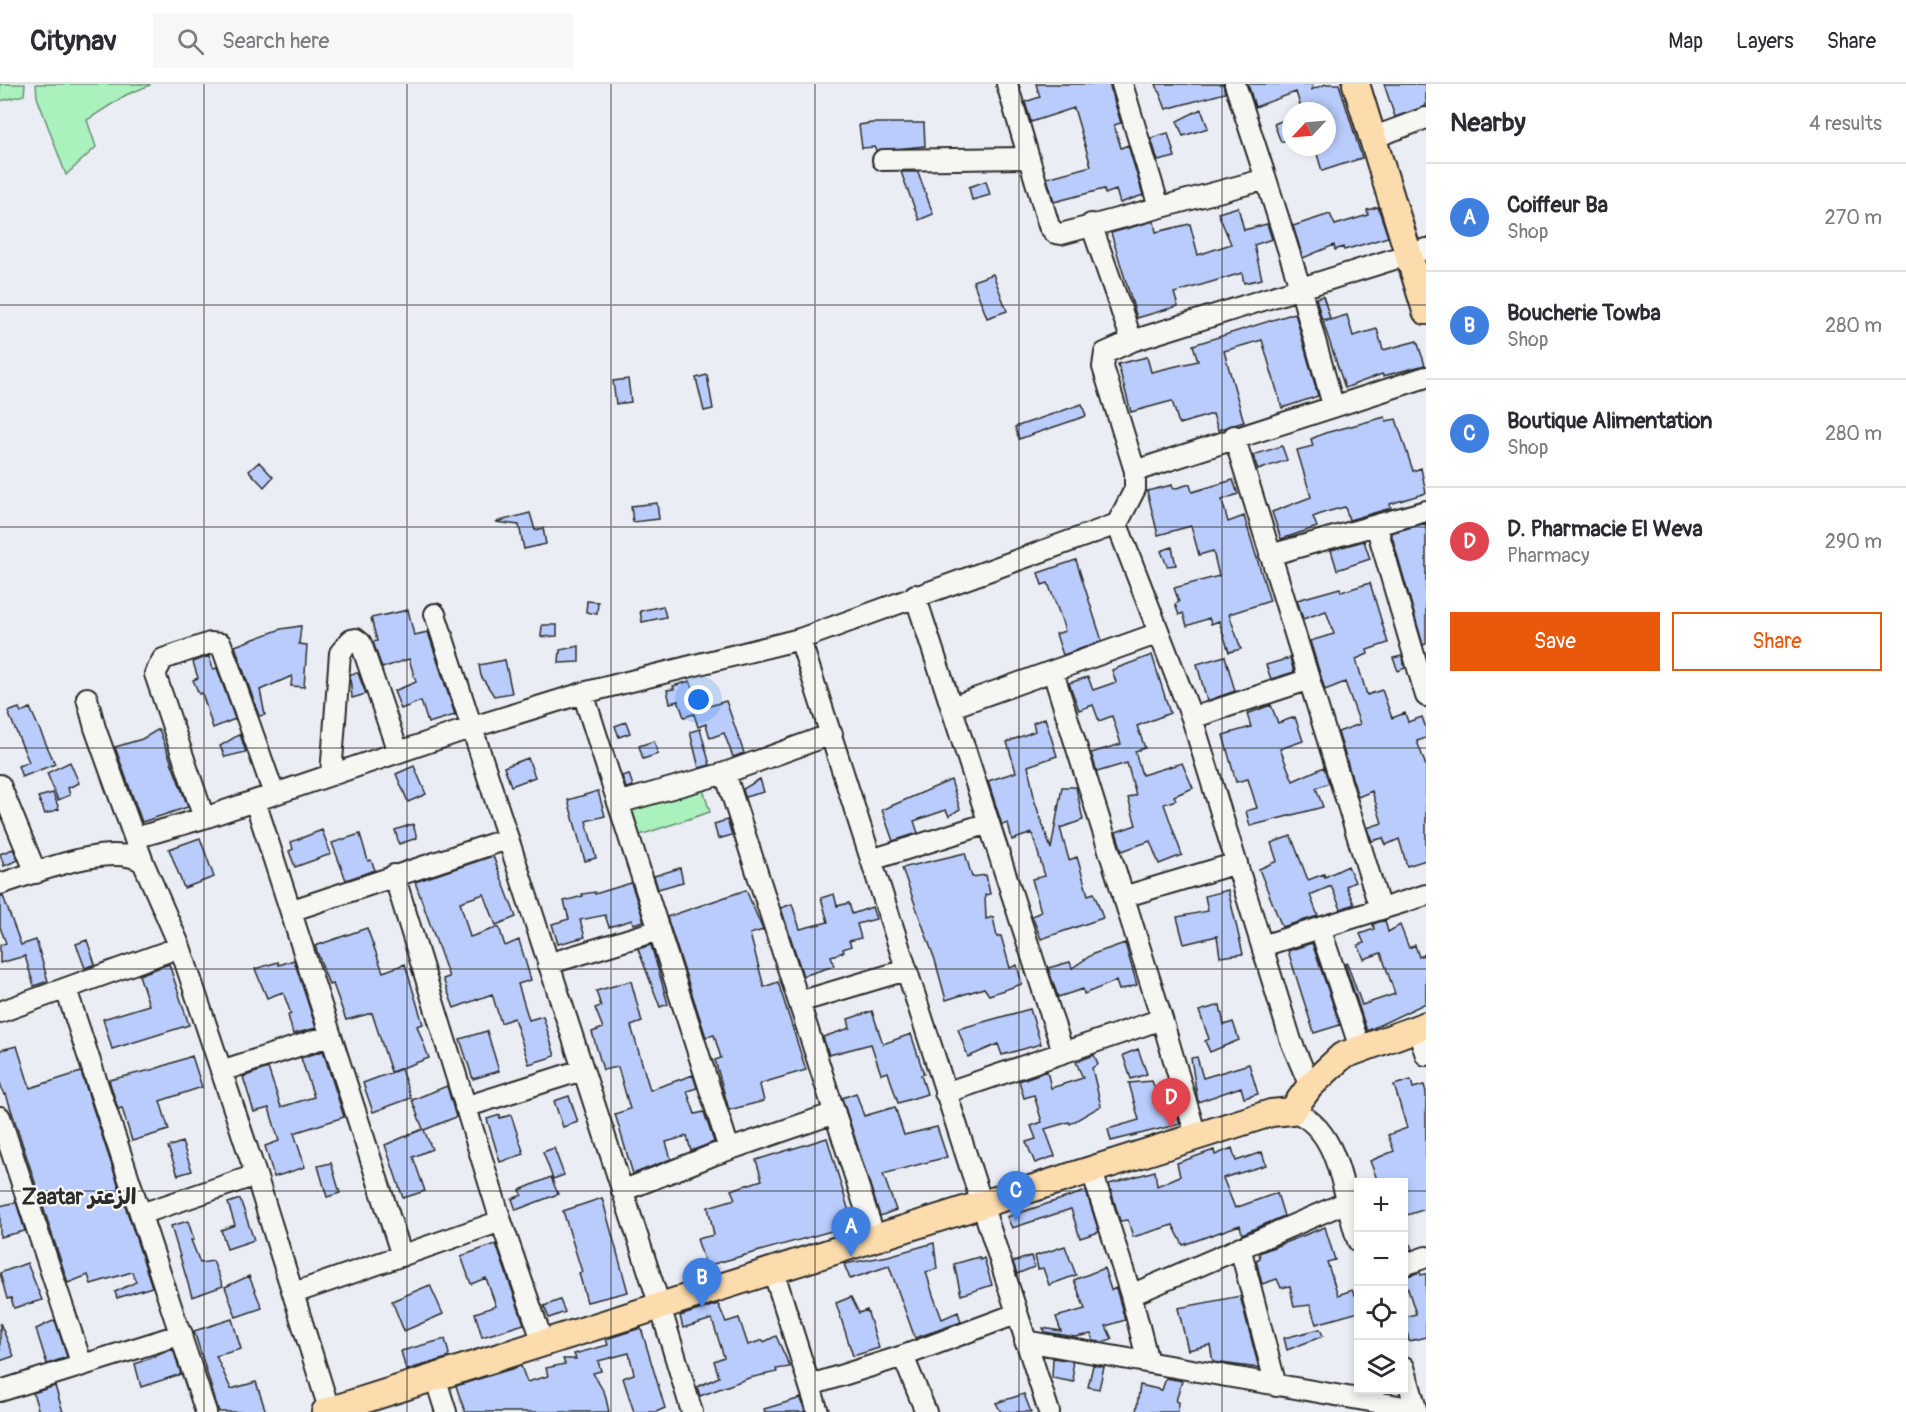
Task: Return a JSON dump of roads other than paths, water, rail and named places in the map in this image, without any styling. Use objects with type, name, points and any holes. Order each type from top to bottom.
[{"type":"main road","points":[[1356,84],[1372,138],[1417,252],[1426,311]]},
{"type":"main road","points":[[328,1411],[1092,1168],[1278,1111],[1292,1111],[1310,1086],[1342,1056],[1422,1027]]},
{"type":"street","points":[[1007,84],[1049,226],[1055,233],[1061,234],[1091,224],[1266,179]]},
{"type":"street","points":[[1122,84],[1159,207]]},
{"type":"street","points":[[1236,84],[1300,287],[1333,405]]},
{"type":"street","points":[[1372,138],[1426,118]]},
{"type":"street","points":[[883,160],[1029,158]]},
{"type":"street","points":[[1091,224],[1132,341]]},
{"type":"street","points":[[135,838],[204,818],[470,728],[583,693],[800,639],[1117,524],[1135,489],[1135,471],[1103,367],[1105,353],[1132,341],[1417,252]]},
{"type":"street","points":[[1135,471],[1234,436],[1426,376]]},
{"type":"street","points":[[1234,436],[1380,909]]},
{"type":"street","points":[[1270,555],[1426,511]]},
{"type":"street","points":[[1117,524],[1192,718],[1292,1041],[1310,1086]]},
{"type":"street","points":[[1376,525],[1426,696]]},
{"type":"street","points":[[915,596],[1063,1052]]},
{"type":"street","points":[[435,614],[470,728],[660,1306],[692,1412]]},
{"type":"street","points":[[952,707],[1159,633]]},
{"type":"street","points":[[331,775],[340,654],[351,640],[356,639],[361,643],[398,752]]},
{"type":"street","points":[[800,639],[1048,1412]]},
{"type":"street","points":[[204,818],[154,674],[162,659],[215,642],[221,644],[274,794]]},
{"type":"street","points":[[1053,672],[1162,1018],[1196,1136]]},
{"type":"street","points":[[1192,718],[1310,679]]},
{"type":"street","points":[[583,693],[729,1149]]},
{"type":"street","points":[[87,698],[94,728],[143,862],[180,946],[294,1293],[328,1411]]},
{"type":"street","points":[[618,802],[725,772],[832,734]]},
{"type":"street","points":[[725,772],[875,1238]]},
{"type":"street","points":[[0,785],[36,873]]},
{"type":"street","points":[[255,801],[292,910],[329,1036],[402,1256]]},
{"type":"street","points":[[872,860],[989,823]]},
{"type":"street","points":[[292,910],[507,840]]},
{"type":"street","points":[[0,884],[107,854],[135,856],[143,862]]},
{"type":"street","points":[[1123,897],[1237,864]]},
{"type":"street","points":[[394,875],[501,1221],[543,1343]]},
{"type":"street","points":[[1262,946],[1426,895]]},
{"type":"street","points":[[1320,928],[1360,1048]]},
{"type":"street","points":[[548,964],[659,930]]},
{"type":"street","points":[[0,1012],[180,946]]},
{"type":"street","points":[[799,1002],[906,970]]},
{"type":"street","points":[[66,989],[206,1412]]},
{"type":"street","points":[[945,1093],[1162,1018]]},
{"type":"street","points":[[1422,1027],[1426,1055]]},
{"type":"street","points":[[221,1071],[329,1036]]},
{"type":"street","points":[[465,1107],[582,1070]]},
{"type":"street","points":[[1292,1111],[1314,1121],[1328,1140],[1356,1232]]},
{"type":"street","points":[[622,1191],[729,1149],[835,1113]]},
{"type":"street","points":[[0,1117],[4,1143],[82,1365]]},
{"type":"street","points":[[1092,1168],[1131,1295],[1148,1362]]},
{"type":"street","points":[[141,1214],[256,1175]]},
{"type":"street","points":[[1131,1295],[1347,1202]]},
{"type":"street","points":[[294,1293],[501,1221]]},
{"type":"street","points":[[1240,1247],[1276,1386]]},
{"type":"street","points":[[1408,1264],[1426,1257]]},
{"type":"street","points":[[773,1270],[818,1412]]},
{"type":"street","points":[[811,1385],[903,1356],[1016,1314]]},
{"type":"street","points":[[0,1391],[182,1334]]},
{"type":"street","points":[[1025,1341],[1416,1410],[1413,1377]]},
{"type":"street","points":[[903,1356],[926,1412]]},
{"type":"street","points":[[435,1377],[446,1412]]},
{"type":"place","name":"D. Pharmacie El Weva","points":[[1171,1128]]},
{"type":"place","name":"Boutique Alimentation","points":[[1016,1221]]},
{"type":"place","name":"Coiffeur Ba","points":[[851,1257]]},
{"type":"place","name":"Boucherie Towba","points":[[702,1308]]},
{"type":"district","name":"Zaatar الزعتر","points":[[79,1196]]}]
